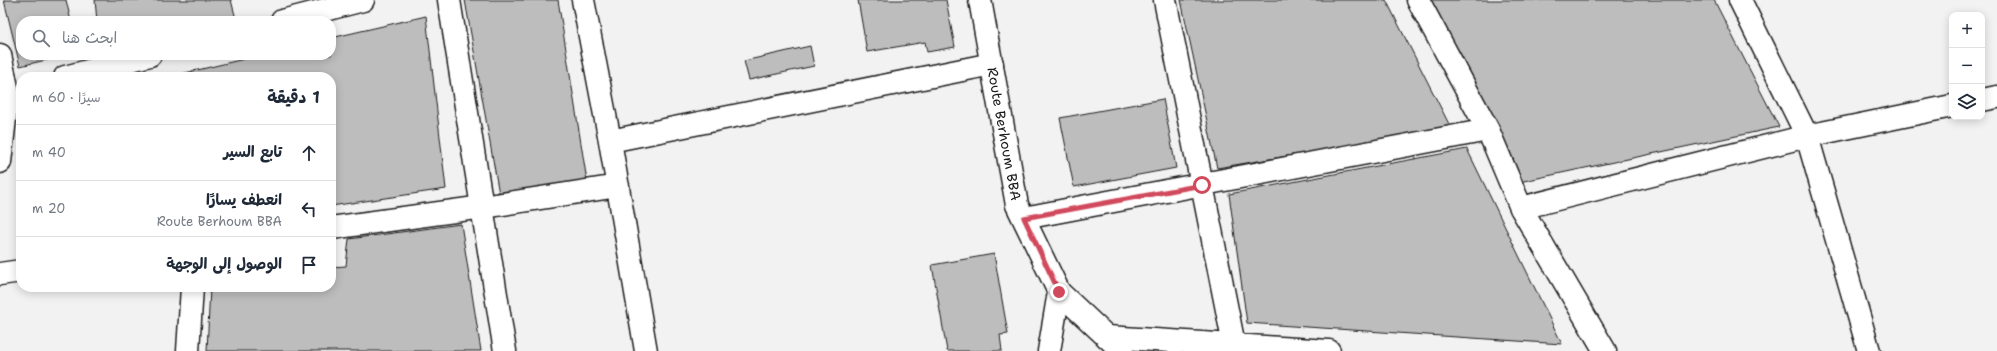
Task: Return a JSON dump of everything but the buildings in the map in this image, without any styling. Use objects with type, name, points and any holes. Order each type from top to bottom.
[{"type":"street","points":[[301,16],[363,0]]},
{"type":"street","points":[[449,0],[505,351]]},
{"type":"street","points":[[582,0],[610,141],[646,351]]},
{"type":"street","name":"Route Berhoum BBA","points":[[980,0],[1018,205],[1059,292],[1114,344]]},
{"type":"street","points":[[1165,0],[1234,345]]},
{"type":"street","points":[[1418,0],[1488,130],[1521,208],[1605,351]]},
{"type":"street","points":[[1740,0],[1807,136],[1869,351]]},
{"type":"street","points":[[0,55],[10,91],[0,162]]},
{"type":"street","points":[[84,72],[131,60]]},
{"type":"street","points":[[610,141],[992,64]]},
{"type":"street","points":[[1985,99],[1997,97]]},
{"type":"street","points":[[1521,208],[1807,136],[1949,107]]},
{"type":"street","points":[[1024,218],[1488,130]]},
{"type":"street","points":[[336,227],[483,208],[618,186]]},
{"type":"street","points":[[0,274],[16,272]]},
{"type":"street","points":[[188,351],[192,292]]},
{"type":"street","points":[[1049,351],[1059,292]]},
{"type":"street","points":[[1114,344],[1234,345],[1329,351]]},
{"type":"route","points":[[1059,292],[1024,218],[1202,185]]}]
